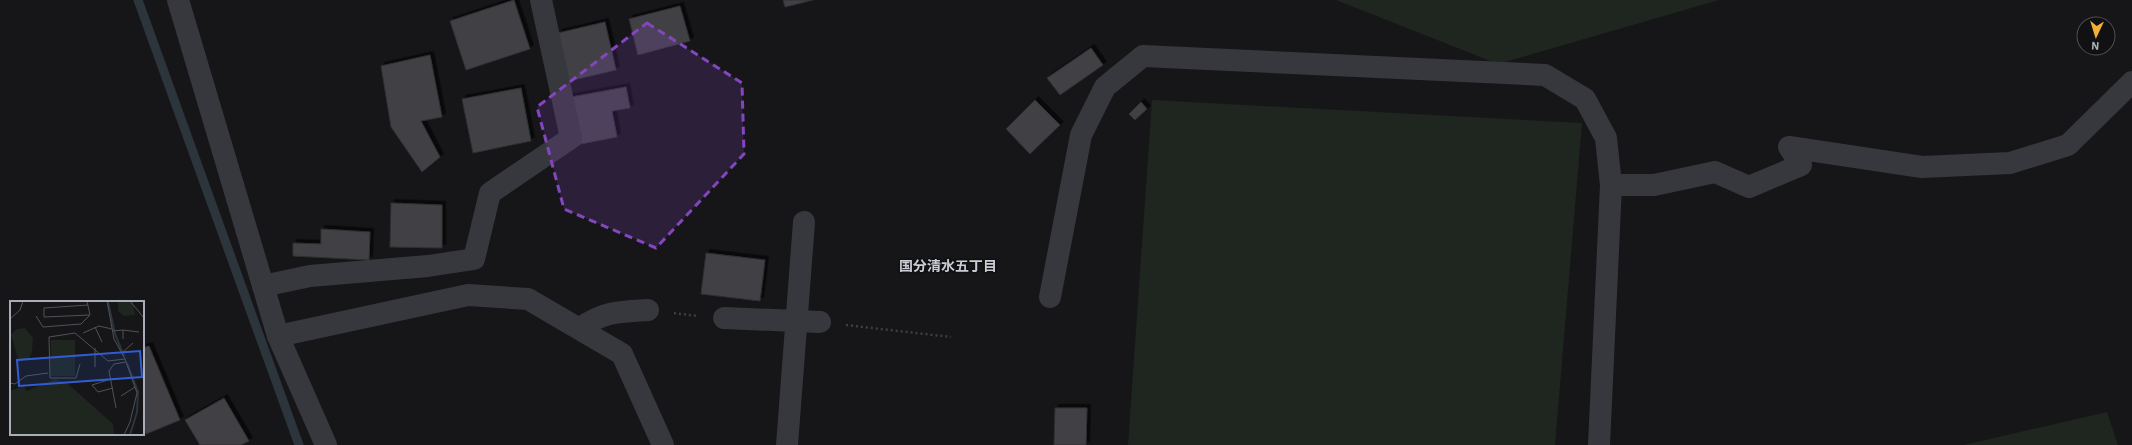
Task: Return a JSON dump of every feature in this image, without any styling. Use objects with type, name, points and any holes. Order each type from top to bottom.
[{"type":"street","points":[[178,0],[278,336],[320,442]]},
{"type":"street","points":[[263,286],[310,276],[428,266],[474,259],[490,193],[570,138],[541,0]]},
{"type":"street","points":[[1050,297],[1081,135],[1105,87],[1144,56],[1545,75],[1585,99],[1606,138],[1611,185],[1599,445]]},
{"type":"street","points":[[1611,185],[1654,185],[1714,172],[1749,187],[1801,165],[1789,147],[1922,167],[2010,163],[2068,145],[2132,82]]},
{"type":"street","points":[[787,445],[804,222]]},
{"type":"street","points":[[278,336],[468,295],[528,299],[580,328],[622,354],[663,445]]},
{"type":"street","points":[[580,328],[595,318],[612,312],[648,310]]},
{"type":"street","points":[[724,318],[820,322]]},
{"type":"path","points":[[648,310],[724,318]]},
{"type":"path","points":[[820,322],[952,338]]},
{"type":"highlighted area","points":[[647,23],[742,83],[744,154],[656,248],[564,209],[537,107]]},
{"type":"shaded area","points":[[1336,0],[1719,0],[1498,64]]},
{"type":"shaded area","points":[[1152,100],[1582,123],[1555,445],[1128,445]]},
{"type":"shaded area","points":[[2107,412],[2118,445],[1964,445]]},
{"type":"building","points":[[514,0],[530,49],[466,70],[450,21]]},
{"type":"building","points":[[783,0],[813,0],[785,7]]},
{"type":"building","points":[[680,6],[690,41],[638,55],[629,19]]},
{"type":"building","points":[[605,22],[616,70],[569,81],[558,33]]},
{"type":"building","points":[[1091,48],[1103,65],[1060,95],[1047,78]]},
{"type":"building","points":[[430,55],[442,117],[421,121],[440,157],[422,172],[391,127],[381,66]]},
{"type":"building","points":[[626,87],[630,108],[612,111],[617,137],[576,145],[566,98]]},
{"type":"building","points":[[521,88],[531,141],[473,153],[462,99]]},
{"type":"building","points":[[1035,100],[1060,125],[1030,154],[1006,129]]},
{"type":"building","points":[[1141,102],[1147,109],[1135,120],[1129,114]]},
{"type":"building","points":[[391,203],[442,205],[442,248],[390,247]]},
{"type":"building","points":[[321,229],[370,232],[369,260],[293,256],[293,243],[321,244]]},
{"type":"building","points":[[706,253],[765,260],[760,301],[701,294]]},
{"type":"building","points":[[149,346],[180,420],[146,434],[144,429],[144,348]]},
{"type":"building","points":[[224,398],[249,441],[241,445],[200,445],[185,420]]},
{"type":"building","points":[[1055,408],[1087,408],[1086,445],[1054,445]]},
{"type":"waterway","points":[[138,0],[299,445]]},
{"type":"district","name":"国分清水五丁目","points":[[948,266]]}]
